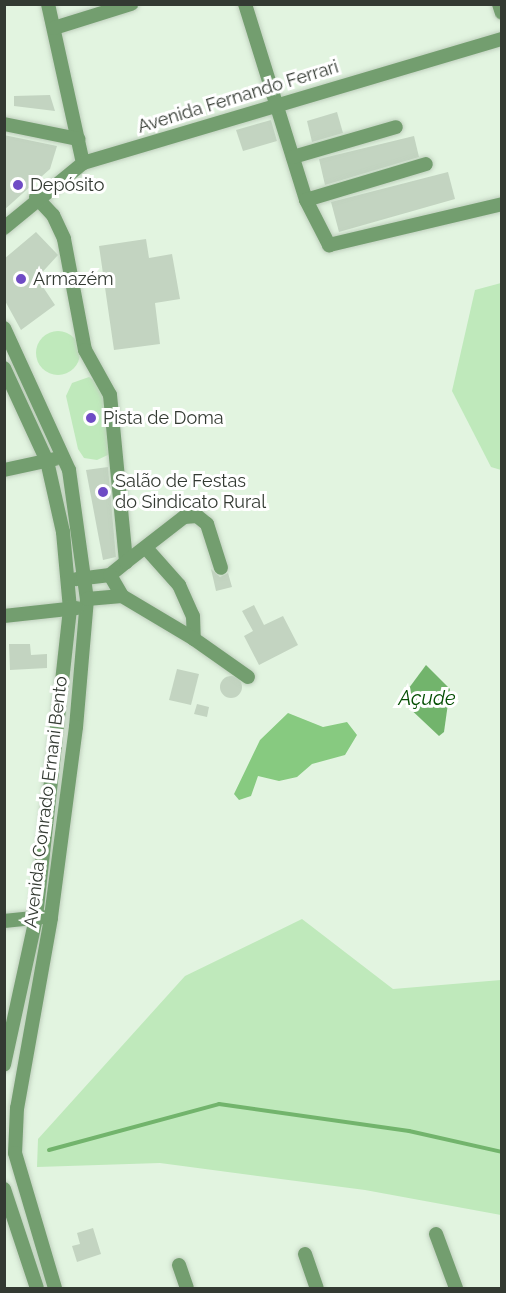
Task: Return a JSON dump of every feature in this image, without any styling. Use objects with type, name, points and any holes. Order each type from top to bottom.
[{"type":"street","points":[[48,4],[84,163]]},
{"type":"street","points":[[54,28],[131,4]]},
{"type":"street","points":[[245,4],[306,200],[320,236],[329,246],[501,204]]},
{"type":"street","points":[[499,4],[501,13]]},
{"type":"street","name":"Avenida Fernando Ferrari","points":[[4,228],[36,197],[84,163],[276,104],[501,39]]},
{"type":"street","points":[[4,124],[78,139]]},
{"type":"street","points":[[293,158],[396,127]]},
{"type":"street","points":[[306,200],[426,164]]},
{"type":"street","points":[[36,197],[53,214],[64,239],[85,351],[110,394],[126,562]]},
{"type":"street","name":"Avenida Conrado Ernani Bento","points":[[4,328],[17,350],[64,457],[86,603],[76,727],[51,918],[11,1109],[15,1153],[37,1234],[55,1288]]},
{"type":"street","points":[[4,357],[17,350]]},
{"type":"street","name":"Avenida Conrado Ernani Bento","points":[[4,368],[47,461],[63,532],[70,609],[61,726],[36,918],[4,1065]]},
{"type":"street","points":[[4,470],[64,457]]},
{"type":"street","points":[[67,579],[110,574],[184,517],[197,516],[207,524],[221,567]]},
{"type":"street","points":[[146,548],[179,585],[193,616],[194,639]]},
{"type":"street","points":[[110,574],[122,596],[194,639],[248,677]]},
{"type":"street","points":[[4,616],[70,609],[86,603],[122,596]]},
{"type":"street","points":[[61,726],[76,727]]},
{"type":"street","points":[[4,921],[51,918]]},
{"type":"street","points":[[4,1189],[19,1241],[37,1288]]},
{"type":"street","points":[[4,1246],[37,1234]]},
{"type":"street","points":[[436,1234],[456,1288]]},
{"type":"street","points":[[305,1254],[317,1288]]},
{"type":"street","points":[[179,1265],[187,1288]]},
{"type":"shaded area","points":[[502,283],[501,470],[491,467],[452,391],[475,290]]},
{"type":"shaded area","name":"Pista de Doma","points":[[58,331],[74,337],[80,353],[74,369],[58,375],[42,369],[36,353],[42,337]]},
{"type":"shaded area","name":"Pista de Doma","points":[[89,377],[103,386],[110,454],[97,460],[84,458],[78,449],[66,396],[72,383]]},
{"type":"shaded area","points":[[288,713],[323,727],[347,722],[357,735],[345,755],[312,764],[297,777],[279,781],[258,776],[251,796],[239,800],[234,794],[260,740]]},
{"type":"shaded area","points":[[302,919],[393,989],[501,980],[501,1215],[365,1190],[160,1163],[37,1167],[38,1139],[185,976]]},
{"type":"water","name":"Açude","points":[[426,665],[450,689],[444,732],[439,736],[405,704],[406,692]]},
{"type":"building","points":[[50,95],[55,111],[14,106],[14,96]]},
{"type":"building","points":[[337,112],[343,133],[312,142],[307,121]]},
{"type":"building","points":[[271,120],[277,141],[243,151],[236,130]]},
{"type":"building","points":[[4,135],[57,146],[50,169],[4,210]]},
{"type":"building","points":[[414,136],[419,157],[325,185],[319,159]]},
{"type":"building","points":[[448,172],[455,199],[339,232],[331,202]]},
{"type":"building","name":"Armazém","points":[[36,232],[58,255],[37,278],[55,305],[21,330],[4,299],[4,259]]},
{"type":"building","points":[[146,239],[149,258],[172,254],[180,299],[155,303],[160,344],[114,350],[99,246]]},
{"type":"building","points":[[108,467],[116,557],[103,560],[86,470]]},
{"type":"building","points":[[211,569],[220,577],[228,573],[232,587],[216,591]]},
{"type":"building","points":[[254,605],[264,625],[283,616],[298,645],[259,665],[244,636],[253,631],[242,611]]},
{"type":"building","points":[[9,644],[30,644],[31,655],[47,654],[47,668],[10,670]]},
{"type":"building","points":[[177,669],[199,674],[191,705],[169,700]]},
{"type":"building","points":[[231,676],[241,683],[242,687],[235,697],[231,698],[221,691],[220,687],[227,677]]},
{"type":"building","points":[[197,704],[209,707],[207,717],[194,714]]},
{"type":"building","points":[[93,1228],[101,1254],[77,1262],[72,1246],[80,1244],[77,1233]]},
{"type":"waterway","points":[[49,1150],[219,1104],[409,1131],[502,1152]]},
{"type":"place","name":"Depósito","points":[[18,185]]},
{"type":"place","name":"Armazém","points":[[21,279]]},
{"type":"place","name":"Pista de Doma","points":[[91,418]]},
{"type":"place","name":"Salão de Festas do Sindicato Rural","points":[[103,492]]}]
